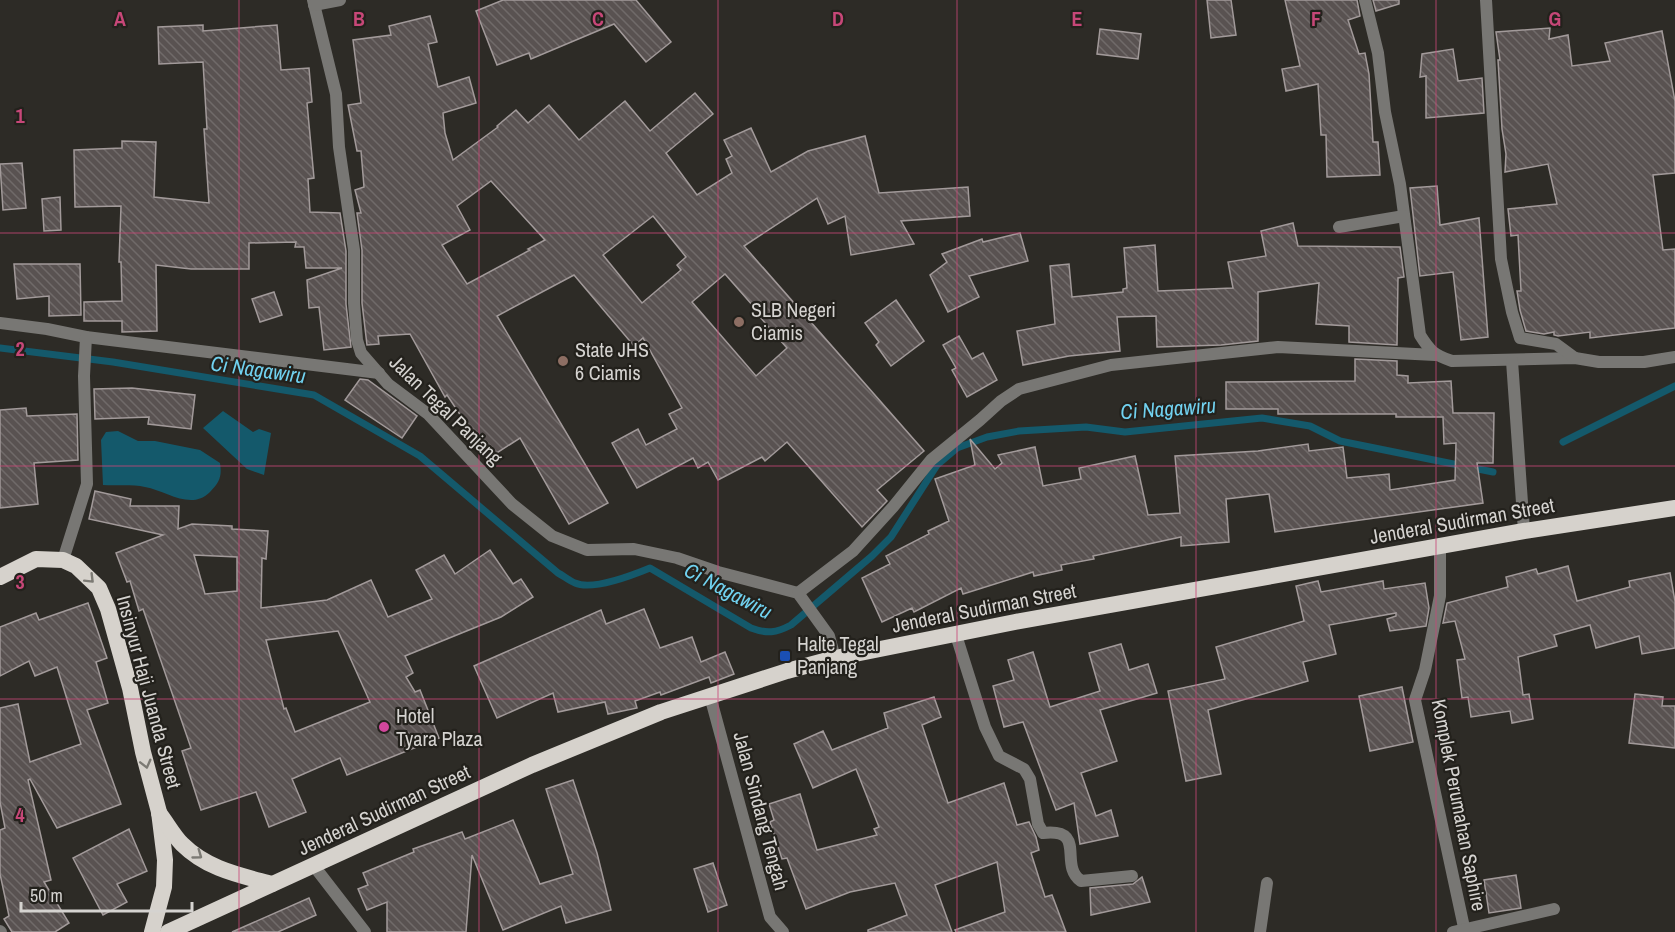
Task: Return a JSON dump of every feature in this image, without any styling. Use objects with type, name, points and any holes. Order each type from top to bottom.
[{"type":"highway","name":"Jenderal Sudirman Street","points":[[168,932],[532,765],[661,712],[787,671],[835,658],[1015,622],[1524,531],[1675,508]]},
{"type":"highway","points":[[0,578],[36,559],[63,560]]},
{"type":"highway","name":"Insinyur Haji Juanda Street","points":[[63,560],[76,566],[99,588],[108,609],[130,688],[159,812],[165,860],[164,887],[152,932]]},
{"type":"highway","points":[[159,812],[182,844],[204,860],[222,871],[272,884]]},
{"type":"street","points":[[313,2],[340,0]]},
{"type":"street","points":[[1365,0],[1378,52],[1385,112],[1400,183],[1420,335],[1435,355]]},
{"type":"street","points":[[1486,0],[1501,259],[1512,312],[1520,338],[1556,344],[1575,358]]},
{"type":"street","name":"Jalan Tegal Panjang","points":[[313,2],[336,94],[339,147],[354,250],[354,303],[357,340],[361,353],[388,384],[428,414],[512,504],[552,536],[587,550],[634,549],[677,558],[718,572],[798,593]]},
{"type":"street","points":[[1339,227],[1404,216]]},
{"type":"street","points":[[0,322],[86,341],[379,373]]},
{"type":"street","points":[[63,560],[87,484],[84,376],[86,341]]},
{"type":"street","points":[[835,658],[829,636],[798,593],[853,551],[893,507],[930,460],[981,420],[1000,401],[1019,389],[1111,365],[1278,347],[1435,355],[1452,361],[1575,358],[1599,362],[1633,362],[1675,357]]},
{"type":"street","points":[[1512,361],[1524,531]]},
{"type":"street","name":"Komplek Perumahan Saphire","points":[[1440,546],[1440,596],[1425,670],[1415,700],[1461,931],[1554,909]]},
{"type":"street","points":[[956,635],[985,727],[999,756],[1024,769],[1030,779],[1038,824],[1044,833],[1057,831],[1069,839],[1070,860],[1077,879],[1081,881],[1132,876]]},
{"type":"street","name":"Jalan Sindang Tengah","points":[[710,696],[770,916],[783,932]]},
{"type":"street","points":[[314,866],[365,932]]},
{"type":"street","points":[[1260,932],[1267,883]]},
{"type":"water","points":[[223,411],[253,432],[259,429],[271,433],[264,475],[247,469],[203,428]]},
{"type":"water","points":[[118,431],[138,441],[155,441],[200,450],[220,463],[218,482],[210,492],[195,500],[179,498],[140,486],[103,485],[101,440],[106,432]]},
{"type":"building","points":[[503,0],[636,0],[671,42],[646,62],[614,24],[531,59],[529,53],[497,65],[476,11]]},
{"type":"building","points":[[1207,0],[1231,0],[1236,35],[1211,38]]},
{"type":"building","points":[[1285,0],[1357,0],[1360,16],[1348,20],[1359,54],[1365,53],[1369,74],[1373,142],[1378,142],[1380,175],[1327,177],[1326,135],[1321,135],[1318,84],[1286,91],[1282,69],[1300,66]]},
{"type":"building","points":[[1373,0],[1399,0],[1399,4],[1376,11]]},
{"type":"building","points":[[430,16],[437,42],[428,44],[438,87],[469,77],[476,103],[443,113],[445,133],[453,160],[498,127],[516,110],[528,123],[549,105],[579,140],[625,101],[650,131],[695,93],[713,114],[666,153],[697,195],[732,173],[726,159],[732,156],[724,140],[751,128],[771,172],[808,151],[865,136],[879,193],[968,187],[970,216],[901,221],[914,244],[851,255],[845,216],[828,224],[817,198],[744,246],[924,451],[877,490],[887,501],[862,527],[787,442],[765,461],[762,457],[718,480],[708,462],[698,468],[693,458],[637,488],[612,443],[638,429],[646,445],[677,429],[669,414],[682,408],[643,338],[634,346],[574,275],[497,316],[608,503],[569,524],[520,438],[489,458],[447,395],[445,397],[410,334],[378,336],[379,344],[367,345],[362,303],[362,250],[357,213],[361,213],[355,190],[364,187],[361,151],[357,151],[348,105],[361,103],[353,40],[391,35],[389,26]],"holes":[[[491,181],[545,240],[467,284],[442,245],[470,230],[457,206]],[[653,216],[686,257],[677,265],[681,270],[642,303],[603,255]],[[725,274],[787,348],[756,376],[692,302]]]},
{"type":"building","points":[[203,25],[203,31],[277,25],[281,70],[309,68],[312,102],[307,103],[314,178],[308,179],[310,212],[340,213],[346,251],[346,304],[351,347],[324,350],[319,307],[309,308],[307,280],[342,268],[306,268],[304,247],[295,247],[296,242],[249,243],[249,269],[191,269],[156,265],[157,331],[122,332],[122,321],[84,321],[84,302],[122,301],[121,262],[119,262],[121,206],[75,207],[74,150],[122,148],[122,141],[156,142],[154,197],[209,203],[204,129],[207,129],[203,62],[159,64],[158,27]]},
{"type":"building","points":[[1550,28],[1549,39],[1568,35],[1572,66],[1610,61],[1605,43],[1662,31],[1675,101],[1675,173],[1653,175],[1663,250],[1675,249],[1675,328],[1590,338],[1590,332],[1558,336],[1554,335],[1554,332],[1544,334],[1526,331],[1517,291],[1521,291],[1518,235],[1511,236],[1508,209],[1557,204],[1548,164],[1505,172],[1506,154],[1502,129],[1498,60],[1500,60],[1496,32]]},
{"type":"building","points":[[1100,29],[1141,34],[1138,59],[1097,54]]},
{"type":"building","points":[[1453,49],[1458,81],[1482,78],[1484,113],[1426,118],[1426,76],[1420,77],[1422,54]]},
{"type":"building","points":[[22,163],[26,208],[3,210],[0,164]]},
{"type":"building","points":[[1437,186],[1440,225],[1479,218],[1488,337],[1461,340],[1453,272],[1420,276],[1410,188]]},
{"type":"building","points":[[60,197],[61,230],[44,231],[42,199]]},
{"type":"building","points":[[1293,223],[1298,246],[1400,247],[1404,277],[1398,278],[1397,345],[1349,342],[1349,326],[1316,324],[1319,283],[1258,292],[1258,341],[1157,347],[1156,316],[1117,317],[1120,351],[1069,356],[1023,365],[1017,331],[1055,324],[1050,266],[1069,264],[1072,297],[1123,292],[1123,289],[1127,288],[1124,248],[1155,245],[1158,291],[1233,288],[1228,262],[1266,256],[1261,231]]},
{"type":"building","points":[[1020,233],[1028,261],[969,276],[979,297],[948,312],[930,275],[947,262],[942,254],[982,239],[983,242]]},
{"type":"building","points":[[14,264],[80,264],[81,315],[49,316],[49,296],[17,299]]},
{"type":"building","points":[[274,292],[282,315],[260,322],[252,299]]},
{"type":"building","points":[[896,300],[924,341],[891,366],[876,345],[879,342],[865,323]]},
{"type":"building","points":[[959,336],[972,359],[983,353],[997,380],[967,397],[952,370],[956,368],[943,345]]},
{"type":"building","points":[[1355,359],[1397,361],[1397,375],[1408,376],[1408,383],[1451,381],[1453,413],[1494,413],[1493,463],[1477,463],[1483,503],[1275,532],[1269,494],[1226,499],[1229,542],[1181,546],[1181,537],[1093,556],[1094,559],[1061,565],[1062,570],[1034,576],[1033,572],[963,594],[961,588],[914,612],[912,608],[882,622],[862,578],[890,564],[886,556],[949,521],[935,479],[975,465],[970,439],[995,469],[1002,463],[998,455],[1035,447],[1043,486],[1081,479],[1079,468],[1135,456],[1148,515],[1180,513],[1175,456],[1258,451],[1308,444],[1309,451],[1343,447],[1347,478],[1389,474],[1390,490],[1455,480],[1456,443],[1444,444],[1443,417],[1396,417],[1396,414],[1278,414],[1278,409],[1226,409],[1226,382],[1355,381]]},
{"type":"building","points":[[360,379],[368,380],[417,416],[402,438],[345,400]]},
{"type":"building","points":[[132,388],[195,395],[191,429],[148,424],[149,417],[95,419],[94,389]]},
{"type":"building","points":[[26,408],[27,416],[77,414],[78,460],[34,463],[38,504],[0,508],[0,410]]},
{"type":"building","points":[[95,491],[131,499],[130,506],[179,506],[178,529],[192,524],[268,531],[266,559],[262,558],[261,608],[327,600],[371,580],[388,617],[432,599],[416,570],[444,555],[455,574],[490,550],[513,584],[521,579],[533,597],[501,617],[405,656],[413,673],[406,677],[415,692],[420,690],[439,738],[347,775],[340,758],[292,779],[306,812],[269,827],[256,792],[201,810],[182,751],[191,748],[143,609],[139,611],[130,581],[127,582],[116,553],[163,535],[89,519]],"holes":[[[194,555],[237,557],[237,591],[205,594]],[[338,631],[370,702],[295,732],[286,708],[284,709],[266,640]]]},
{"type":"building","points":[[1568,566],[1577,601],[1630,587],[1629,581],[1670,573],[1675,601],[1675,648],[1642,654],[1639,636],[1596,648],[1590,625],[1554,635],[1557,646],[1518,657],[1523,695],[1529,694],[1533,719],[1512,723],[1510,711],[1471,717],[1468,697],[1462,698],[1457,660],[1465,659],[1455,621],[1443,623],[1447,603],[1508,587],[1506,577],[1536,569],[1538,574]]},
{"type":"building","points":[[1318,581],[1321,592],[1383,581],[1384,589],[1425,583],[1429,608],[1426,626],[1390,631],[1387,619],[1396,616],[1396,613],[1329,625],[1336,654],[1303,662],[1308,681],[1208,710],[1221,774],[1186,781],[1168,691],[1225,679],[1216,647],[1304,621],[1296,586]]},
{"type":"building","points":[[88,603],[107,658],[96,662],[108,703],[87,710],[121,804],[57,828],[30,779],[28,780],[51,880],[44,882],[69,923],[55,932],[12,932],[4,919],[9,916],[0,874],[0,830],[5,828],[0,802],[0,708],[18,704],[30,762],[81,744],[57,667],[35,676],[29,661],[0,676],[0,627],[36,613],[39,620]]},
{"type":"building","points":[[644,609],[660,648],[692,637],[701,662],[725,652],[734,674],[711,683],[709,677],[661,695],[660,692],[635,701],[637,708],[608,714],[605,702],[558,712],[553,693],[497,718],[474,666],[601,610],[606,624]]},
{"type":"building","points":[[1121,644],[1129,670],[1148,664],[1157,693],[1100,710],[1117,761],[1081,773],[1096,816],[1111,810],[1118,836],[1080,844],[1074,803],[1056,810],[1023,722],[1004,727],[993,686],[1014,680],[1008,660],[1033,652],[1050,707],[1100,691],[1089,653]]},
{"type":"building","points":[[1402,687],[1413,742],[1370,751],[1359,696]]},
{"type":"building","points":[[1635,694],[1663,697],[1662,706],[1675,706],[1675,748],[1629,743]]},
{"type":"building","points":[[934,697],[941,717],[922,725],[948,803],[1004,783],[1017,825],[1029,822],[1036,837],[1039,850],[1031,853],[1045,897],[1052,895],[1066,932],[956,932],[955,930],[1005,912],[997,862],[935,885],[952,932],[868,932],[868,930],[907,915],[895,883],[850,892],[806,909],[787,858],[782,859],[770,822],[774,820],[769,804],[800,794],[817,850],[877,835],[874,829],[879,827],[856,769],[813,788],[794,744],[823,731],[832,750],[888,728],[884,713]]},
{"type":"building","points":[[573,780],[597,853],[611,910],[566,923],[561,906],[503,930],[472,855],[466,932],[387,932],[387,902],[367,910],[358,889],[368,885],[363,873],[414,852],[413,849],[462,832],[465,839],[513,820],[540,884],[573,874],[546,789]]},
{"type":"building","points":[[129,829],[147,871],[117,884],[127,902],[103,915],[73,858]]},
{"type":"building","points":[[713,863],[727,905],[708,912],[694,869]]},
{"type":"building","points":[[1516,875],[1521,908],[1489,913],[1484,880]]},
{"type":"building","points":[[1142,877],[1150,902],[1091,915],[1090,888],[1133,884]]},
{"type":"building","points":[[309,898],[316,915],[278,932],[232,932]]},
{"type":"waterway","name":"Ci Nagawiru","points":[[0,348],[113,362],[314,395],[420,456],[558,573],[571,581],[583,585],[602,584],[650,568],[751,628],[767,632],[781,630],[791,625],[872,556],[891,537],[937,465],[957,448],[987,437],[1019,431],[1086,427],[1125,432],[1262,418],[1310,426],[1340,441],[1493,472]]},
{"type":"waterway","name":"Ci Nagawiru","points":[[1563,442],[1675,386]]},
{"type":"place","name":"SLB Negeri Ciamis","points":[[739,322]]},
{"type":"place","name":"State JHS 6 Ciamis","points":[[563,361]]},
{"type":"place","name":"Halte Tegal Panjang","points":[[785,656]]},
{"type":"place","name":"Hotel Tyara Plaza","points":[[384,727]]}]
